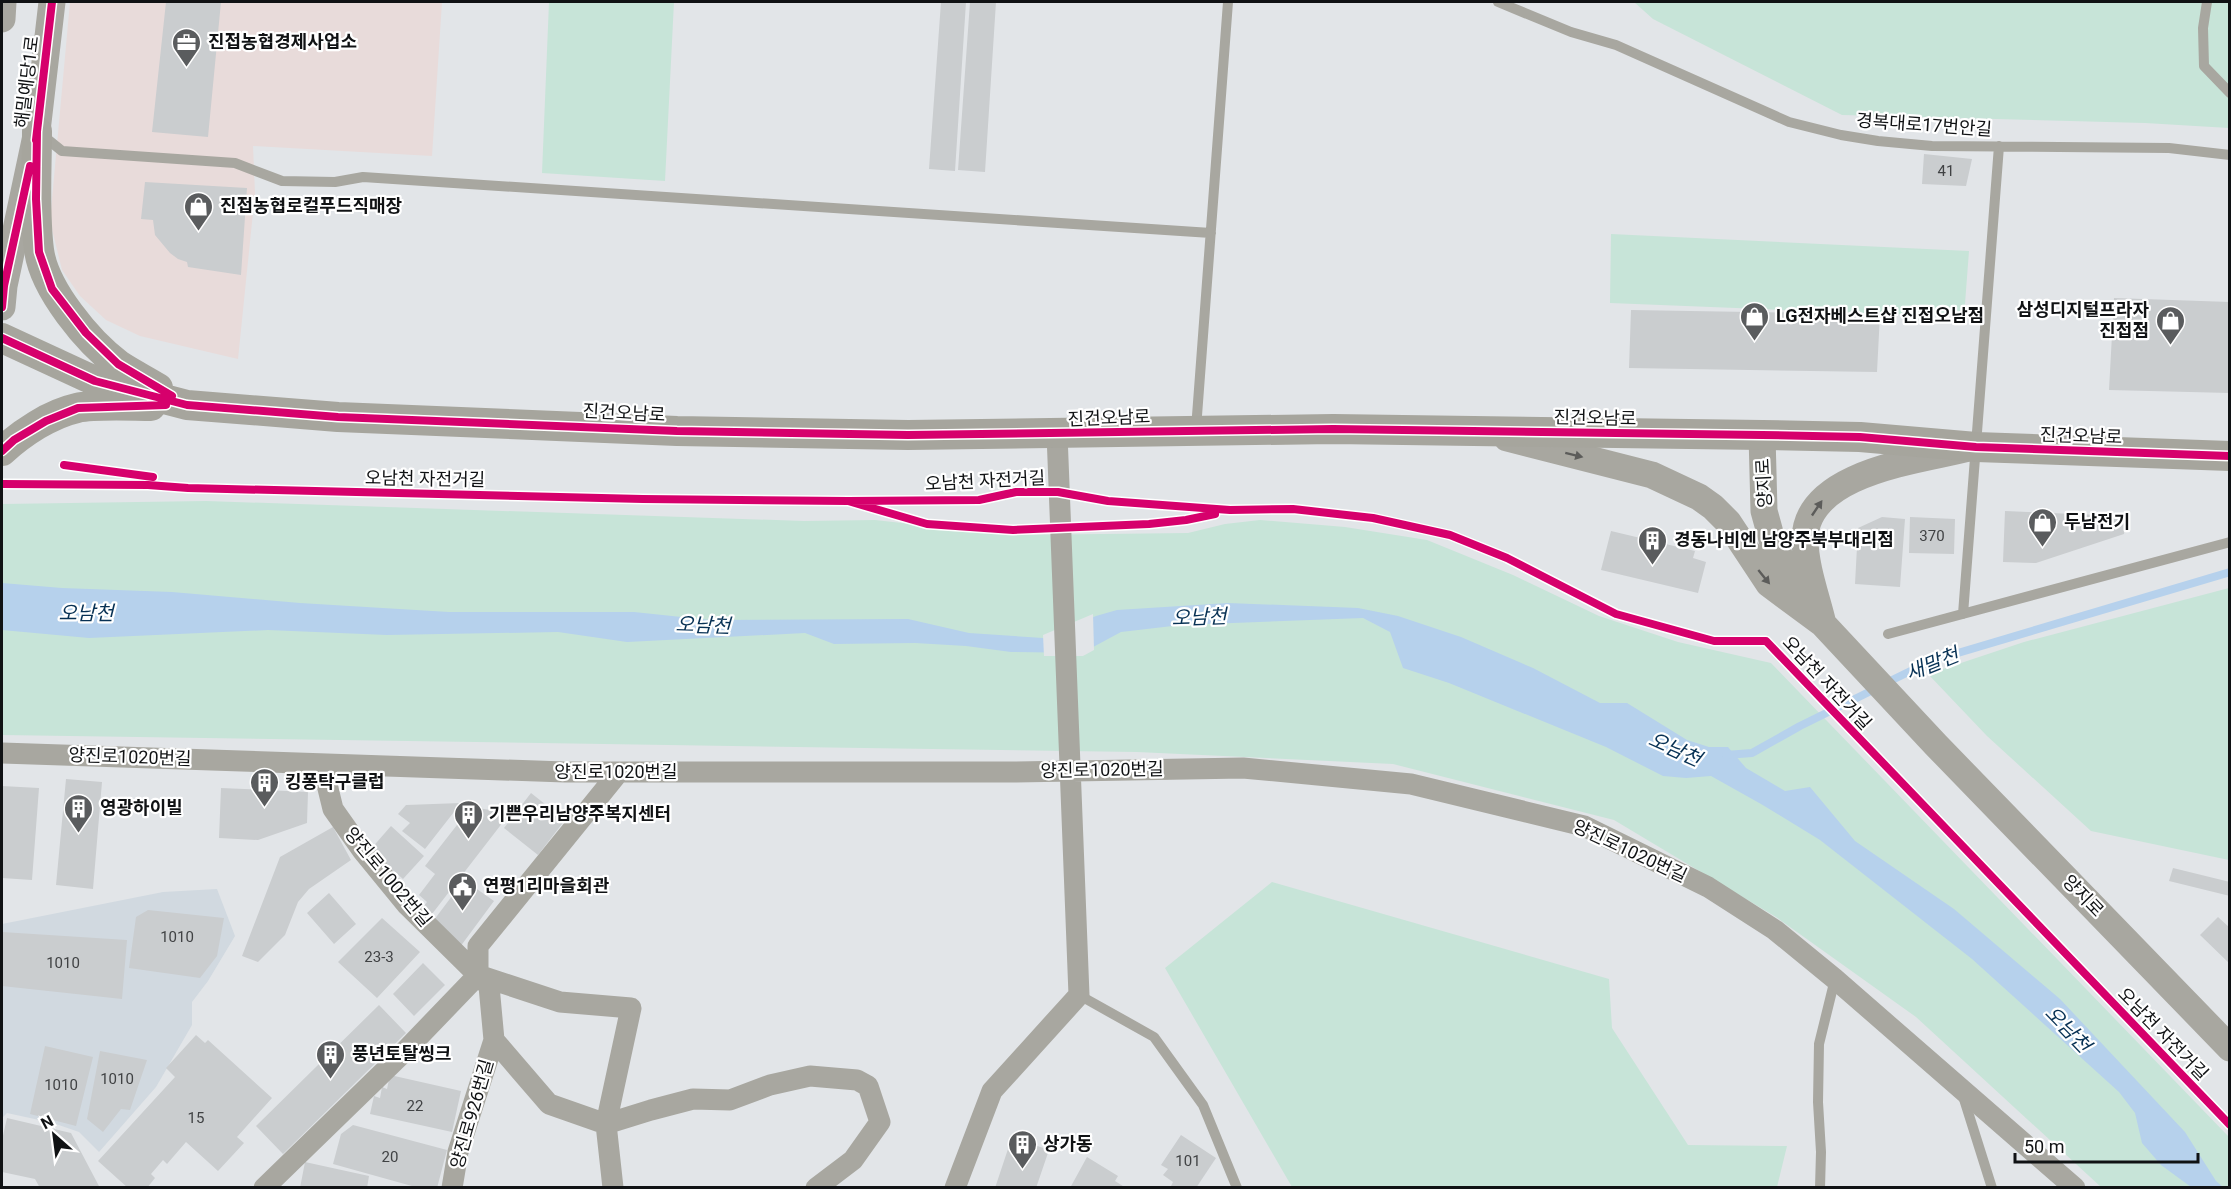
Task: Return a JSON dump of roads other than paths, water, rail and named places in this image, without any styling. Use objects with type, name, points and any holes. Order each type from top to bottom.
[{"type":"main road","points":[[38,131],[36,199],[39,252],[52,289],[86,333],[118,364],[187,405]]},
{"type":"main road","name":"진건오남로","points":[[2,338],[95,381],[187,405],[338,417],[677,431],[908,435],[1196,430],[1477,431],[1860,437],[1976,447],[2229,456]]},
{"type":"main road","points":[[2,451],[14,440],[46,421],[78,408],[187,405]]},
{"type":"street","name":"해밀예당1로","points":[[2,20],[3,2]]},
{"type":"street","name":"해밀예당1로","points":[[2,308],[4,286],[38,131],[52,2]]},
{"type":"street","points":[[1477,431],[1652,475],[1699,497],[1728,522],[1769,584],[1823,624]]},
{"type":"street","points":[[955,1188],[992,1091],[1079,995],[1057,434]]},
{"type":"street","name":"양지로","points":[[1762,435],[1764,512],[1772,540],[1804,602],[1936,745],[2229,1048]]},
{"type":"street","points":[[1823,624],[1805,539],[1812,513],[1820,502],[1844,483],[1873,471],[1976,447]]},
{"type":"street","name":"양진로1020번길","points":[[2,753],[565,772],[1071,764],[1243,768],[1411,784],[1584,826],[1708,887],[1775,930],[1835,979],[2075,1188]]},
{"type":"street","name":"양진로1002번길","points":[[322,764],[333,809],[362,850],[408,905],[478,975],[560,1002],[631,1008],[606,1124]]},
{"type":"street","points":[[264,1188],[403,1053],[478,975],[478,946],[619,772]]},
{"type":"street","name":"양진로926번길","points":[[452,1188],[458,1152],[494,1040],[489,986],[478,975]]},
{"type":"street","name":"양진로926번길","points":[[494,1040],[549,1104],[606,1124]]},
{"type":"street","points":[[613,1188],[606,1124],[693,1099],[730,1100],[770,1085],[810,1076],[857,1080],[868,1086],[880,1122],[853,1160],[816,1188]]},
{"type":"lane","points":[[1196,430],[1228,2]]},
{"type":"lane","name":"경복대로17번안길","points":[[1498,2],[1570,32],[1616,45],[1789,122],[1841,135],[1932,146],[2169,148],[2229,155]]},
{"type":"lane","points":[[2207,2],[2202,28],[2204,66],[2229,93]]},
{"type":"lane","points":[[38,131],[62,151],[235,164],[282,181],[335,182],[363,177],[1210,233]]},
{"type":"lane","points":[[1963,614],[1999,146]]},
{"type":"lane","points":[[1888,634],[2229,542]]},
{"type":"lane","points":[[1820,1188],[1819,1044],[1835,979]]},
{"type":"lane","points":[[1079,995],[1154,1037],[1203,1105],[1237,1188]]},
{"type":"lane","points":[[1961,1090],[1992,1188]]},
{"type":"water","name":"오남천","points":[[2,583],[62,588],[172,592],[449,612],[634,612],[710,620],[908,619],[969,633],[1043,638],[1096,616],[1117,610],[1228,603],[1358,608],[1398,616],[1461,637],[1533,668],[1600,703],[1627,703],[1687,740],[1709,747],[1728,747],[1746,768],[1785,791],[1810,787],[1855,841],[1954,909],[2060,999],[2185,1132],[2216,1181],[2223,1187],[2191,1187],[2161,1165],[2142,1143],[2135,1113],[2119,1092],[1972,959],[1820,840],[1711,776],[1686,778],[1663,776],[1606,747],[1449,683],[1403,668],[1390,632],[1363,618],[1181,625],[1121,632],[1082,653],[1011,652],[915,643],[834,644],[805,633],[627,642],[558,632],[387,635],[268,630],[89,638],[2,630]]},
{"type":"waterway","name":"새말천","points":[[1886,683],[1931,661],[2230,572]]},
{"type":"waterway","name":"새말천","points":[[1726,755],[1752,753],[1875,689]]},
{"type":"place","name":"진접농협경제사업소","points":[[187,68]]},
{"type":"place","name":"진접농협로컬푸드직매장","points":[[199,232]]},
{"type":"place","name":"LG전자베스트샵 진접오남점","points":[[1755,342]]},
{"type":"place","name":"삼성디지털프라자 진접점","points":[[2170,346]]},
{"type":"place","name":"두남전기","points":[[2043,548]]},
{"type":"place","name":"경동나비엔 남양주북부대리점","points":[[1653,566]]},
{"type":"place","name":"킹퐁탁구클럽","points":[[264,808]]},
{"type":"place","name":"영광하이빌","points":[[79,834]]},
{"type":"place","name":"기쁜우리남양주복지센터","points":[[468,840]]},
{"type":"place","name":"연평1리마을회관","points":[[462,912]]},
{"type":"place","name":"풍년토탈씽크","points":[[331,1080]]},
{"type":"place","name":"상가동","points":[[1022,1170]]}]
